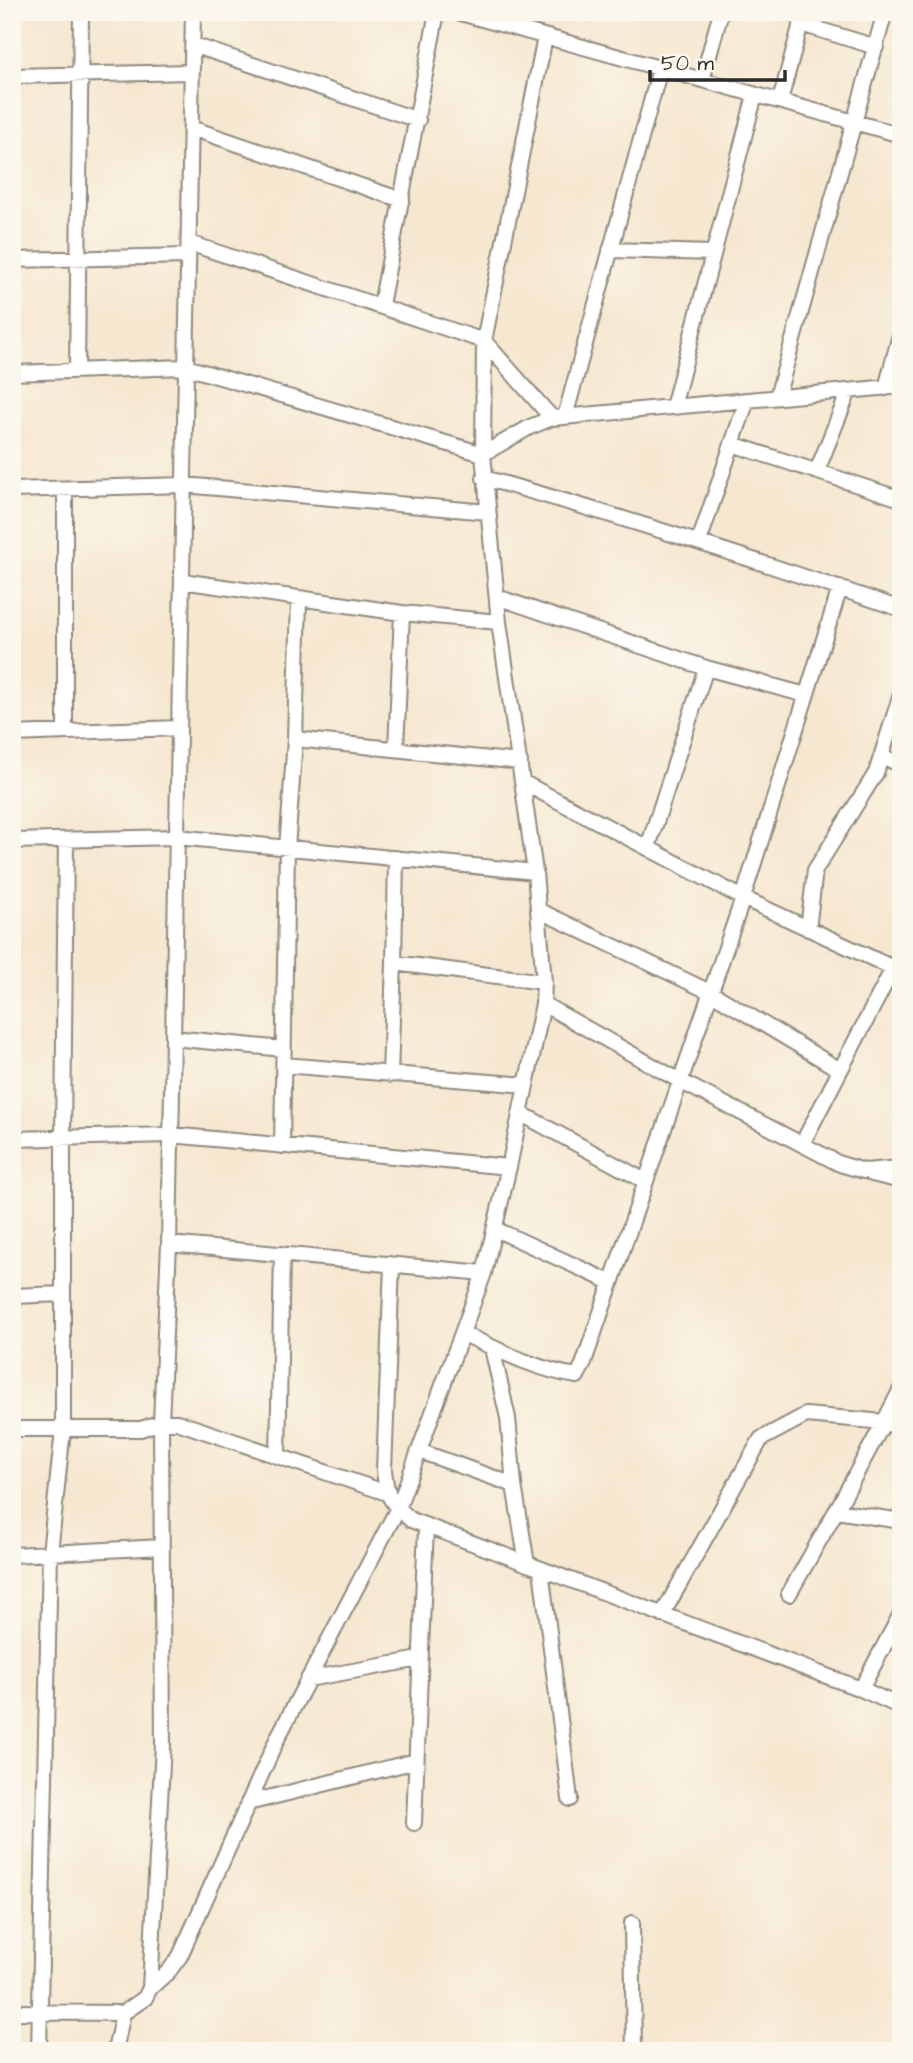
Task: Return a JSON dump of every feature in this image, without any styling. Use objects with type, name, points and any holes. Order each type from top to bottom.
[{"type":"street","points":[[77,371],[81,12]]},
{"type":"street","points":[[150,1988],[163,1745],[161,1422],[169,1244],[193,12]]},
{"type":"street","points":[[381,305],[438,12]]},
{"type":"street","points":[[457,12],[901,135]]},
{"type":"street","points":[[702,80],[721,12]]},
{"type":"street","points":[[777,397],[886,12]]},
{"type":"street","points":[[780,102],[803,18],[876,47]]},
{"type":"street","points":[[12,2012],[123,2013],[145,1998],[150,1988],[169,1971],[180,1956],[278,1737],[398,1508],[484,1273],[526,1085],[544,982],[535,872],[499,622],[484,478],[484,341],[545,37]]},
{"type":"street","points":[[192,45],[418,120]]},
{"type":"street","points":[[558,417],[610,250],[660,68]]},
{"type":"street","points":[[12,76],[192,72]]},
{"type":"street","points":[[673,407],[755,95]]},
{"type":"street","points":[[191,128],[402,200]]},
{"type":"street","points":[[12,260],[78,259],[188,249],[381,305],[484,341],[558,417]]},
{"type":"street","points":[[610,250],[713,253]]},
{"type":"street","points":[[12,373],[186,367],[483,454],[530,427],[558,417],[893,387],[901,331]]},
{"type":"street","points":[[817,471],[849,391]]},
{"type":"street","points":[[699,542],[747,400]]},
{"type":"street","points":[[732,444],[901,499]]},
{"type":"street","points":[[484,478],[699,542],[901,608]]},
{"type":"street","points":[[12,490],[184,485],[488,512]]},
{"type":"street","points":[[65,489],[65,732]]},
{"type":"street","points":[[182,581],[402,613],[499,622]]},
{"type":"street","points":[[462,1334],[560,1373],[577,1376],[583,1365],[743,898],[840,589]]},
{"type":"street","points":[[497,597],[706,668],[806,695]]},
{"type":"street","points":[[282,1146],[287,849],[295,739],[299,599]]},
{"type":"street","points":[[396,749],[402,613]]},
{"type":"street","points":[[648,847],[706,668]]},
{"type":"street","points":[[808,929],[815,870],[876,773],[901,694]]},
{"type":"street","points":[[12,734],[179,728]]},
{"type":"street","points":[[295,739],[520,762]]},
{"type":"street","points":[[881,756],[901,765]]},
{"type":"street","points":[[522,782],[743,898],[897,972]]},
{"type":"street","points":[[12,841],[177,836],[535,872]]},
{"type":"street","points":[[39,2051],[50,1553],[64,1429],[66,840]]},
{"type":"street","points":[[390,1075],[396,859]]},
{"type":"street","points":[[538,910],[710,992],[840,1070]]},
{"type":"street","points":[[802,1144],[840,1070],[897,972],[901,953]]},
{"type":"street","points":[[394,963],[544,982]]},
{"type":"street","points":[[542,1004],[840,1164],[901,1181]]},
{"type":"street","points":[[173,1038],[283,1049]]},
{"type":"street","points":[[284,1065],[526,1085]]},
{"type":"street","points":[[520,1113],[645,1181]]},
{"type":"street","points":[[12,1139],[171,1135],[509,1167]]},
{"type":"street","points":[[864,1171],[901,1168]]},
{"type":"street","points":[[495,1229],[610,1282]]},
{"type":"street","points":[[169,1244],[484,1273]]},
{"type":"street","points":[[278,1456],[282,1254]]},
{"type":"street","points":[[391,1265],[384,1470],[387,1493],[411,1520],[861,1689],[901,1707]]},
{"type":"street","points":[[12,1296],[63,1294]]},
{"type":"street","points":[[492,1348],[508,1418],[514,1485],[534,1567],[569,1800]]},
{"type":"street","points":[[789,1594],[901,1389]]},
{"type":"street","points":[[662,1615],[761,1440],[806,1415],[884,1422],[901,1429]]},
{"type":"street","points":[[12,1429],[141,1429],[161,1422],[177,1422],[387,1493]]},
{"type":"street","points":[[419,1451],[514,1485]]},
{"type":"street","points":[[836,1511],[901,1521]]},
{"type":"street","points":[[414,1823],[426,1526]]},
{"type":"street","points":[[12,1555],[162,1547]]},
{"type":"street","points":[[861,1689],[901,1614]]},
{"type":"street","points":[[308,1679],[420,1659]]},
{"type":"street","points":[[248,1803],[416,1761]]},
{"type":"street","points":[[632,1923],[634,2051]]},
{"type":"street","points":[[115,2051],[123,2013]]}]
